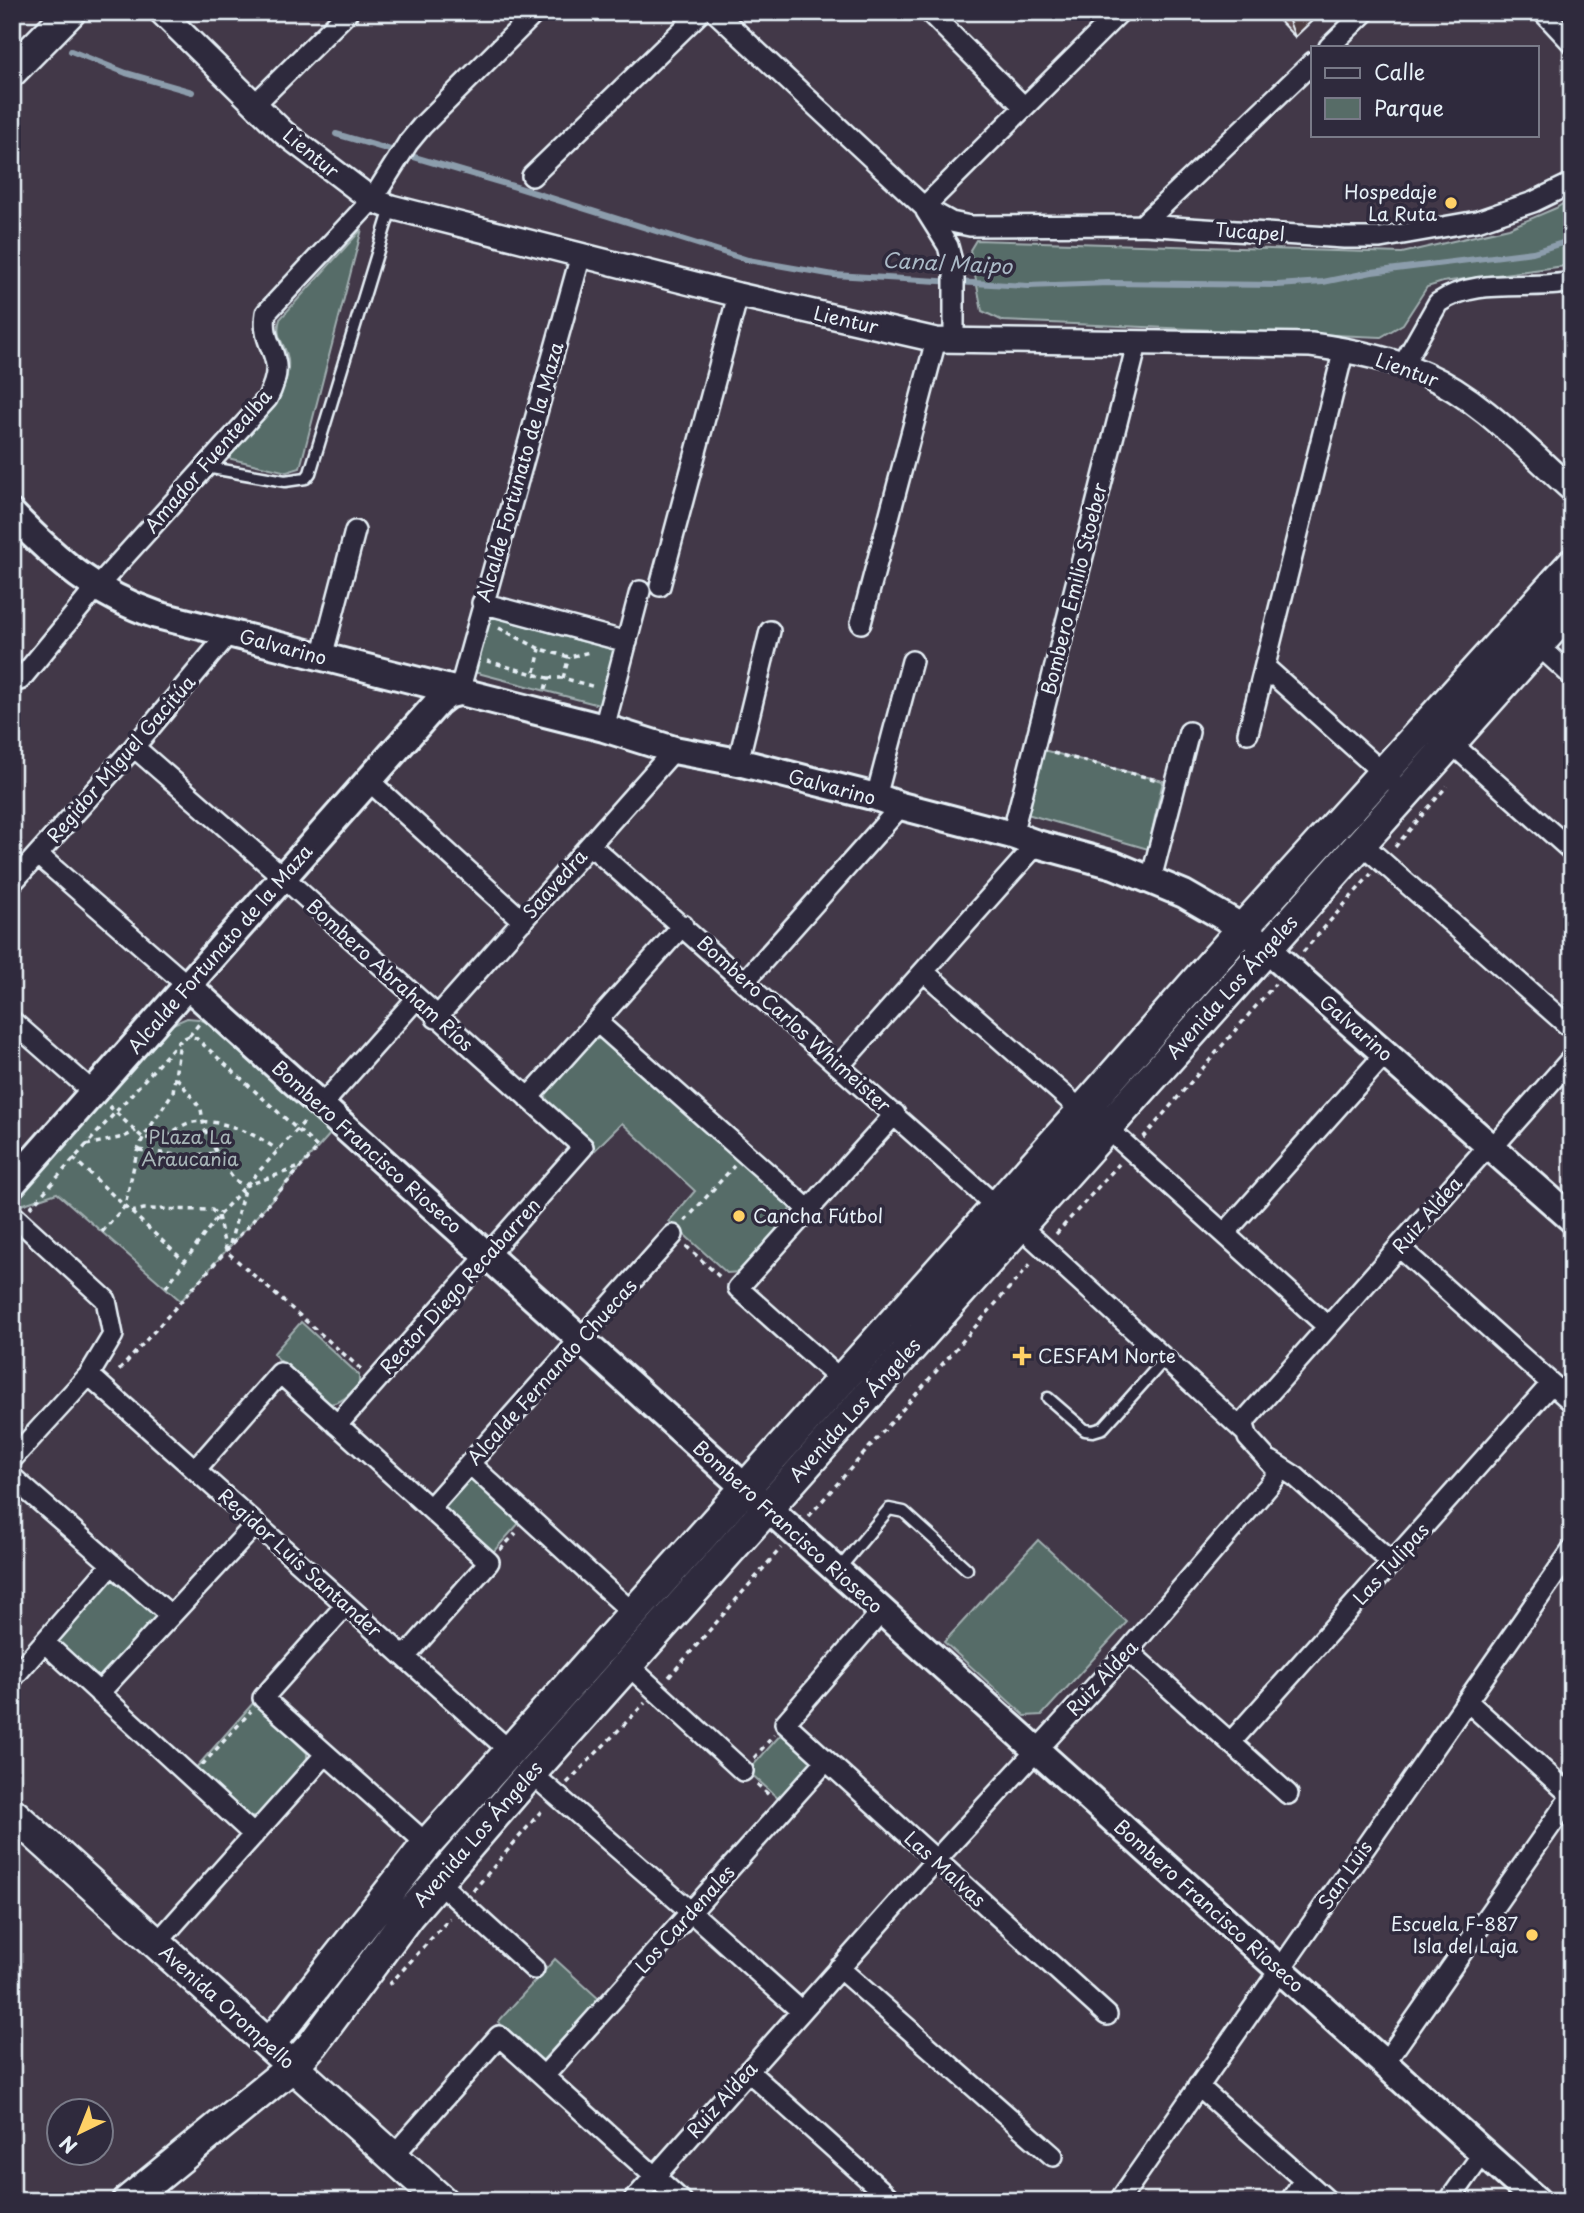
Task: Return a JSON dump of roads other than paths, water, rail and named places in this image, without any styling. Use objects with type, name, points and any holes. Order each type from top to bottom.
[{"type":"main road","points":[[12,71],[70,12]]},
{"type":"main road","name":"Galvarino","points":[[12,514],[53,556],[96,588],[157,615],[604,728],[674,750],[738,762],[876,797],[1114,865],[1151,879],[1204,904],[1242,928],[1572,1219]]},
{"type":"main road","name":"Avenida Los Ángeles","points":[[269,2045],[427,1844],[628,1665],[757,1498],[841,1380],[1242,928],[1572,564]]},
{"type":"main road","name":"Avenida Los Ángeles","points":[[128,2201],[293,2066],[313,2044],[634,1614],[757,1498],[1020,1226],[1107,1128],[1277,959],[1372,852],[1405,793],[1460,751],[1538,645],[1572,607]]},
{"type":"main road","points":[[420,682],[435,694],[428,713]]},
{"type":"main road","name":"Alcalde Fortunato de la Maza","points":[[12,1184],[428,713],[447,695],[459,692]]},
{"type":"main road","name":"Bombero Francisco Rioseco","points":[[187,985],[1537,2201]]},
{"type":"main road","name":"Avenida Orompello","points":[[12,1813],[442,2201]]},
{"type":"street","name":"Lientur","points":[[161,12],[302,148],[382,204],[738,295],[945,340],[1311,345],[1344,349],[1424,373],[1461,394],[1572,489]]},
{"type":"street","points":[[255,104],[348,12]]},
{"type":"street","points":[[382,204],[392,171],[408,143],[536,12]]},
{"type":"street","points":[[532,176],[701,12]]},
{"type":"street","name":"Tucapel","points":[[715,12],[924,207],[951,222],[970,226],[1142,225],[1380,239],[1477,221],[1533,202],[1572,183]]},
{"type":"street","points":[[929,12],[1024,107]]},
{"type":"street","points":[[924,207],[1120,12]]},
{"type":"street","points":[[1330,46],[1366,12]]},
{"type":"street","points":[[1543,12],[1572,43]]},
{"type":"street","points":[[1142,225],[1311,64]]},
{"type":"street","name":"Amador Fuentealba","points":[[20,680],[96,588],[267,399],[276,381],[277,359],[264,328],[266,313],[382,204]]},
{"type":"street","name":"Tucapel","points":[[861,623],[945,340],[954,290],[954,270],[948,246],[924,207]]},
{"type":"street","name":"Alcalde Fortunato de la Maza","points":[[459,692],[581,255]]},
{"type":"street","points":[[1403,365],[1438,303],[1458,291],[1572,282]]},
{"type":"street","points":[[660,586],[738,295]]},
{"type":"street","name":"Bombero Emilio Stoeber","points":[[1012,835],[1137,344]]},
{"type":"street","points":[[1248,733],[1344,349]]},
{"type":"street","points":[[323,657],[355,531]]},
{"type":"street","points":[[604,728],[640,591]]},
{"type":"street","points":[[482,603],[627,642]]},
{"type":"street","points":[[738,762],[770,631]]},
{"type":"street","name":"Regidor Miguel Gacitúa","points":[[12,883],[134,747],[229,633]]},
{"type":"street","points":[[1538,645],[1572,676]]},
{"type":"street","points":[[876,797],[912,661]]},
{"type":"street","points":[[1265,667],[1405,793]]},
{"type":"street","points":[[1151,879],[1189,732]]},
{"type":"street","name":"Bombero Abraham Ríos","points":[[134,747],[583,1147]]},
{"type":"street","name":"Saavedra","points":[[436,1018],[674,750]]},
{"type":"street","points":[[1460,751],[1572,851]]},
{"type":"street","points":[[368,780],[523,921]]},
{"type":"street","points":[[745,981],[901,806]]},
{"type":"street","points":[[840,1065],[1037,844]]},
{"type":"street","name":"Bombero Carlos Whimeister","points":[[590,845],[996,1206]]},
{"type":"street","points":[[1372,852],[1572,1029]]},
{"type":"street","name":"Bombero Francisco Rioseco","points":[[38,855],[187,985]]},
{"type":"street","points":[[528,1098],[683,925]]},
{"type":"street","points":[[924,972],[1082,1111]]},
{"type":"street","points":[[321,1106],[417,998]]},
{"type":"street","points":[[12,1021],[94,1093]]},
{"type":"street","points":[[597,1022],[809,1210]]},
{"type":"street","points":[[1225,1233],[1385,1054]]},
{"type":"street","name":"Ruiz Aldea","points":[[1245,1432],[1247,1418],[1572,1058]]},
{"type":"street","points":[[841,1380],[738,1288],[895,1114]]},
{"type":"street","points":[[1107,1128],[1328,1327]]},
{"type":"street","name":"Rector Diego Recabarren","points":[[337,1425],[583,1147]]},
{"type":"street","points":[[12,1459],[96,1382],[113,1335],[106,1300],[14,1220]]},
{"type":"street","points":[[1020,1226],[1245,1432],[1271,1461],[1296,1477],[1392,1563]]},
{"type":"street","name":"Alcalde Fernando Chuecas","points":[[430,1508],[673,1235]]},
{"type":"street","points":[[1399,1247],[1572,1402]]},
{"type":"street","points":[[195,1470],[280,1373],[489,1562],[405,1657]]},
{"type":"street","name":"Regidor Luis Santander","points":[[96,1382],[801,2011]]},
{"type":"street","name":"Las Tulipas","points":[[1230,1743],[1551,1384]]},
{"type":"street","name":"Ruiz Aldea","points":[[633,2201],[1035,1749],[1128,1651],[1272,1482],[1276,1469],[1271,1461]]},
{"type":"street","points":[[470,1464],[634,1614]]},
{"type":"street","points":[[12,1477],[170,1615]]},
{"type":"street","points":[[99,1693],[256,1524]]},
{"type":"street","name":"San Luis","points":[[1119,2201],[1572,1550]]},
{"type":"street","points":[[12,1679],[112,1564]]},
{"type":"street","points":[[346,1605],[263,1698],[427,1844]]},
{"type":"street","name":"Las Malvas","points":[[882,1611],[785,1723],[1107,2015]]},
{"type":"street","points":[[44,1642],[254,1835]]},
{"type":"street","points":[[1128,1651],[1287,1794]]},
{"type":"street","points":[[628,1665],[743,1771]]},
{"type":"street","points":[[1384,2064],[1572,1796],[1466,1701]]},
{"type":"street","points":[[157,1943],[325,1755]]},
{"type":"street","name":"Los Cardenales","points":[[544,2076],[826,1761]]},
{"type":"street","points":[[437,1881],[534,1969]]},
{"type":"street","points":[[839,1968],[1053,2156]]},
{"type":"street","points":[[393,2156],[499,2036],[682,2201]]},
{"type":"street","points":[[748,2071],[893,2201]]},
{"type":"street","points":[[1198,2086],[1328,2201]]},
{"type":"street","points":[[1449,2201],[1483,2153]]},
{"type":"street","points":[[1290,2201],[1304,2180]]},
{"type":"lane","points":[[206,467],[285,481],[306,478],[310,473],[382,204]]},
{"type":"lane","points":[[1048,1398],[1085,1430],[1102,1429],[1164,1360]]},
{"type":"lane","points":[[837,1571],[889,1509],[904,1512],[967,1569]]},
{"type":"waterway","name":"Canal Maipo","points":[[71,51],[126,73],[192,92]]},
{"type":"waterway","name":"Canal Maipo","points":[[336,134],[748,260],[834,275],[1028,286],[1109,283],[1277,285],[1323,282],[1372,272],[1533,252],[1572,240]]},
{"type":"place","name":"Hospedaje La Ruta","points":[[1451,203]]},
{"type":"place","name":"Cancha Fútbol","points":[[739,1216]]},
{"type":"place","name":"CESFAM Norte","points":[[1022,1356]]},
{"type":"place","name":"Escuela F-887 Isla del Laja","points":[[1532,1935]]},
{"type":"park label","name":"PLaza La Araucania","points":[[190,1148]]}]
